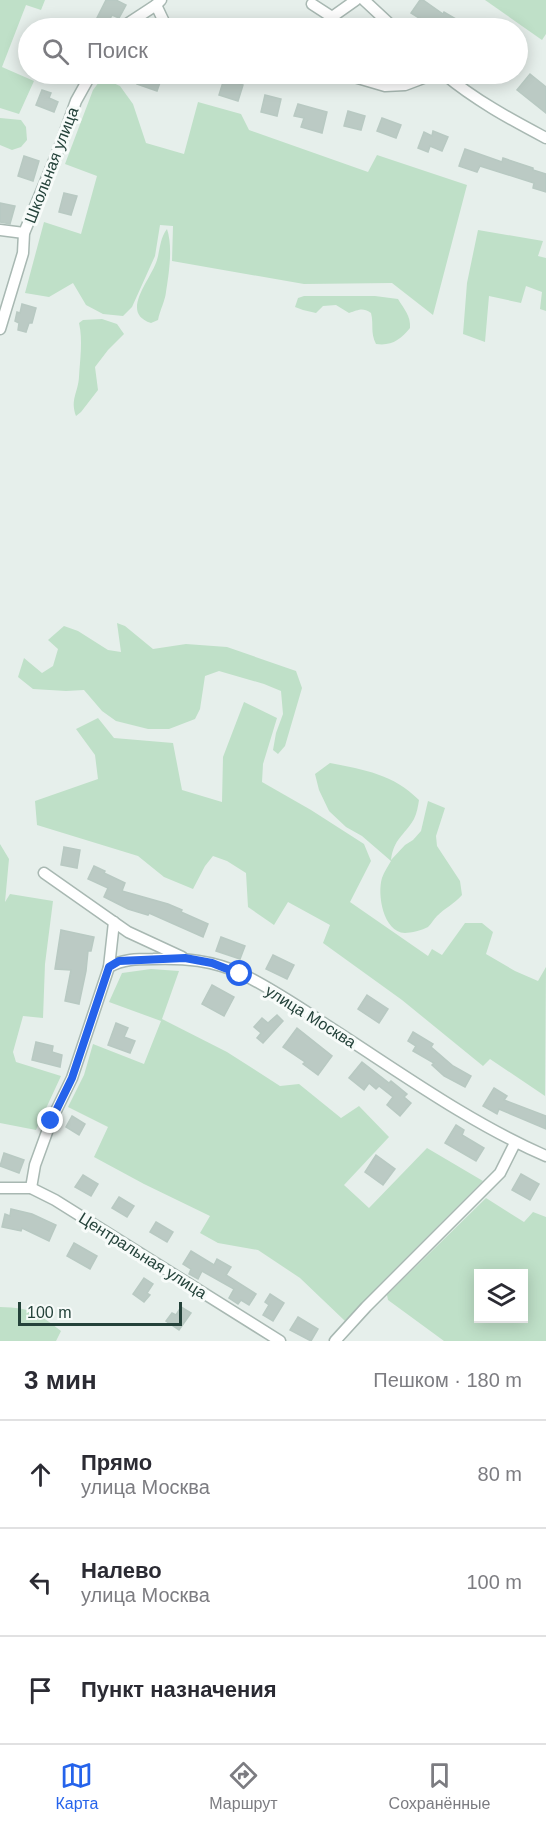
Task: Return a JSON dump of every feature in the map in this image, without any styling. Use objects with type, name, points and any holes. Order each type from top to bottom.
[{"type":"street","points":[[312,4],[332,17],[356,0]]},
{"type":"street","points":[[364,0],[383,18]]},
{"type":"street","points":[[136,18],[158,3],[163,18]]},
{"type":"street","name":"Школьная улица","points":[[0,329],[23,254],[24,233],[76,101],[85,84]]},
{"type":"street","points":[[378,84],[385,86],[408,84]]},
{"type":"street","points":[[456,84],[497,112],[546,138]]},
{"type":"street","points":[[0,230],[24,233]]},
{"type":"street","points":[[44,873],[128,932],[185,958]]},
{"type":"street","points":[[31,1188],[39,1154],[51,1121],[72,1078],[109,967],[114,922]]},
{"type":"street","name":"улица Москва","points":[[109,967],[119,961],[185,958],[212,963],[240,974],[283,997],[461,1112],[515,1143],[546,1156]]},
{"type":"street","points":[[335,1341],[500,1173],[515,1143]]},
{"type":"street","name":"Центральная улица","points":[[0,1188],[31,1188],[64,1205],[280,1341]]},
{"type":"green space","points":[[0,0],[45,0],[41,10],[26,5],[21,18],[18,18],[18,26],[2,67],[18,74],[18,84],[33,84],[19,114],[0,108]]},
{"type":"green space","points":[[485,0],[546,0],[546,34],[542,40],[528,30],[528,18],[511,18]]},
{"type":"green space","points":[[98,84],[120,86],[133,104],[146,143],[184,154],[198,102],[241,114],[249,130],[368,172],[377,155],[467,185],[433,315],[392,283],[304,284],[172,261],[173,226],[160,225],[155,256],[132,307],[123,316],[103,314],[86,305],[73,283],[49,297],[25,293],[44,222],[81,234],[97,176],[65,164],[93,90]]},
{"type":"green space","points":[[0,118],[21,120],[26,127],[27,140],[21,147],[12,150],[0,145]]},
{"type":"green space","points":[[167,229],[170,252],[165,295],[158,320],[151,323],[142,318],[137,304],[154,268]]},
{"type":"green space","points":[[478,230],[543,241],[538,256],[546,258],[546,311],[540,309],[542,292],[526,286],[521,303],[489,296],[485,342],[463,334],[467,283]]},
{"type":"green space","points":[[304,296],[375,296],[398,299],[408,316],[410,328],[395,341],[376,344],[371,313],[368,311],[358,310],[349,313],[336,305],[323,306],[316,313],[295,307],[298,298]]},
{"type":"green space","points":[[102,319],[117,324],[124,334],[95,367],[98,390],[76,416],[74,400],[81,350],[79,323],[83,320]]},
{"type":"green space","points":[[117,623],[125,626],[153,649],[186,644],[227,647],[296,671],[302,688],[285,746],[278,754],[273,750],[283,714],[281,691],[219,671],[205,676],[200,709],[195,719],[169,729],[148,729],[116,721],[102,711],[84,690],[33,689],[18,677],[24,658],[42,673],[53,666],[58,649],[48,640],[64,626],[78,631],[108,650],[121,652]]},
{"type":"green space","points":[[244,702],[277,718],[263,764],[262,782],[364,844],[371,861],[350,902],[428,956],[432,949],[442,955],[465,923],[482,923],[493,932],[486,954],[538,981],[546,967],[545,1096],[490,1059],[483,1066],[402,1000],[323,943],[330,925],[288,902],[274,925],[248,907],[246,873],[227,861],[213,856],[193,889],[164,877],[138,856],[37,825],[35,801],[98,779],[95,755],[76,729],[98,718],[114,738],[173,743],[182,790],[222,802],[223,757]]},
{"type":"green space","points":[[330,763],[378,774],[399,784],[419,800],[414,819],[397,842],[391,860],[421,831],[428,801],[445,808],[436,836],[437,846],[460,881],[462,895],[437,916],[428,927],[405,933],[391,926],[383,911],[380,893],[383,876],[391,861],[329,811],[319,790],[315,774]]},
{"type":"green space","points":[[0,844],[9,859],[5,902],[10,894],[53,901],[45,964],[43,1018],[23,1016],[13,1052],[16,1062],[61,1076],[36,1130],[0,1123]]},
{"type":"green space","points":[[151,969],[179,971],[162,1019],[227,1052],[280,1086],[299,1084],[341,1118],[359,1106],[389,1137],[344,1185],[369,1208],[427,1148],[483,1181],[345,1321],[300,1278],[258,1250],[218,1243],[200,1233],[210,1216],[94,1157],[108,1127],[68,1107],[84,1075],[93,1044],[144,1064],[161,1021],[109,1002],[122,973]]},
{"type":"green space","points":[[486,1198],[524,1222],[533,1212],[546,1217],[546,1341],[444,1341],[388,1300],[387,1295]]},
{"type":"green space","points":[[0,1307],[20,1308],[34,1312],[61,1331],[56,1341],[0,1341]]},
{"type":"building","points":[[106,0],[116,0],[126,5],[119,18],[112,15],[110,18],[97,18]]},
{"type":"building","points":[[420,0],[423,0],[443,14],[444,12],[454,18],[419,18],[411,13]]},
{"type":"building","points":[[530,74],[546,87],[546,113],[517,90],[522,84],[528,84]]},
{"type":"building","points":[[137,84],[159,84],[157,91]]},
{"type":"building","points":[[222,84],[243,85],[238,101],[219,95]]},
{"type":"building","points":[[42,90],[51,93],[49,98],[58,102],[54,112],[36,105]]},
{"type":"building","points":[[265,95],[281,99],[277,116],[261,112]]},
{"type":"building","points":[[298,104],[327,112],[322,133],[301,127],[304,118],[294,116]]},
{"type":"building","points":[[348,111],[365,116],[361,130],[344,126]]},
{"type":"building","points":[[382,118],[401,125],[396,138],[377,131]]},
{"type":"building","points":[[433,131],[448,137],[442,151],[430,146],[428,152],[418,148],[424,132],[432,136]]},
{"type":"building","points":[[465,149],[502,162],[503,158],[546,174],[546,192],[533,188],[534,183],[480,166],[477,172],[459,166]]},
{"type":"building","points":[[24,156],[39,161],[33,181],[18,176]]},
{"type":"building","points":[[64,193],[77,196],[71,215],[59,212]]},
{"type":"building","points":[[0,203],[15,206],[10,224],[0,222]]},
{"type":"building","points":[[22,304],[36,308],[32,323],[29,323],[26,332],[18,330],[19,323],[15,321]]},
{"type":"building","points":[[64,847],[80,850],[77,868],[61,865]]},
{"type":"building","points":[[94,866],[125,883],[122,891],[168,904],[208,924],[203,937],[149,913],[148,915],[128,909],[104,897],[108,888],[88,879]]},
{"type":"building","points":[[61,930],[94,937],[91,951],[88,951],[79,1004],[65,1001],[71,970],[55,969]]},
{"type":"building","points":[[221,937],[245,946],[240,959],[216,951]]},
{"type":"building","points":[[273,955],[294,965],[287,979],[266,969]]},
{"type":"building","points":[[212,985],[234,997],[224,1016],[202,1004]]},
{"type":"building","points":[[367,995],[388,1009],[379,1023],[358,1009]]},
{"type":"building","points":[[277,1015],[283,1021],[263,1043],[257,1038],[261,1033],[254,1027],[262,1018],[268,1023]]},
{"type":"building","points":[[116,1023],[128,1028],[124,1037],[135,1041],[130,1053],[108,1045]]},
{"type":"building","points":[[297,1028],[332,1056],[318,1075],[303,1064],[305,1062],[283,1047]]},
{"type":"building","points":[[413,1032],[433,1044],[431,1047],[453,1066],[471,1076],[465,1087],[444,1076],[432,1065],[434,1063],[413,1051],[416,1046],[408,1041]]},
{"type":"building","points":[[36,1042],[53,1046],[52,1052],[62,1055],[60,1067],[32,1060]]},
{"type":"building","points":[[362,1062],[407,1094],[404,1097],[411,1103],[400,1116],[387,1105],[393,1097],[379,1086],[376,1089],[369,1083],[364,1090],[349,1078]]},
{"type":"building","points":[[494,1088],[507,1096],[504,1100],[546,1116],[546,1129],[499,1109],[497,1114],[483,1106]]},
{"type":"building","points":[[72,1116],[85,1124],[79,1135],[66,1127]]},
{"type":"building","points":[[456,1125],[464,1130],[462,1135],[484,1148],[476,1161],[445,1143]]},
{"type":"building","points":[[4,1153],[24,1160],[19,1173],[0,1166]]},
{"type":"building","points":[[376,1155],[395,1169],[383,1185],[365,1172]]},
{"type":"building","points":[[521,1174],[539,1184],[530,1200],[512,1190]]},
{"type":"building","points":[[83,1175],[98,1184],[91,1196],[75,1187]]},
{"type":"building","points":[[119,1197],[134,1206],[127,1217],[112,1208]]},
{"type":"building","points":[[11,1209],[32,1214],[56,1225],[49,1241],[22,1228],[21,1231],[2,1227],[5,1214],[10,1216]]},
{"type":"building","points":[[156,1222],[173,1232],[167,1242],[150,1232]]},
{"type":"building","points":[[74,1243],[97,1256],[90,1269],[67,1256]]},
{"type":"building","points":[[191,1251],[214,1265],[217,1259],[231,1267],[226,1275],[256,1294],[249,1305],[241,1300],[238,1304],[229,1298],[234,1289],[202,1271],[198,1279],[189,1274],[191,1269],[183,1264]]},
{"type":"building","points":[[144,1278],[153,1284],[147,1293],[150,1295],[144,1302],[133,1294]]},
{"type":"building","points":[[270,1294],[284,1303],[273,1321],[263,1315],[269,1305],[265,1302]]},
{"type":"building","points":[[181,1307],[191,1313],[179,1330],[166,1321],[172,1313],[176,1315]]},
{"type":"building","points":[[298,1317],[318,1329],[311,1341],[290,1330]]},
{"type":"route","points":[[51,1121],[72,1078],[109,967],[119,961],[185,958],[212,963],[240,974]]}]
